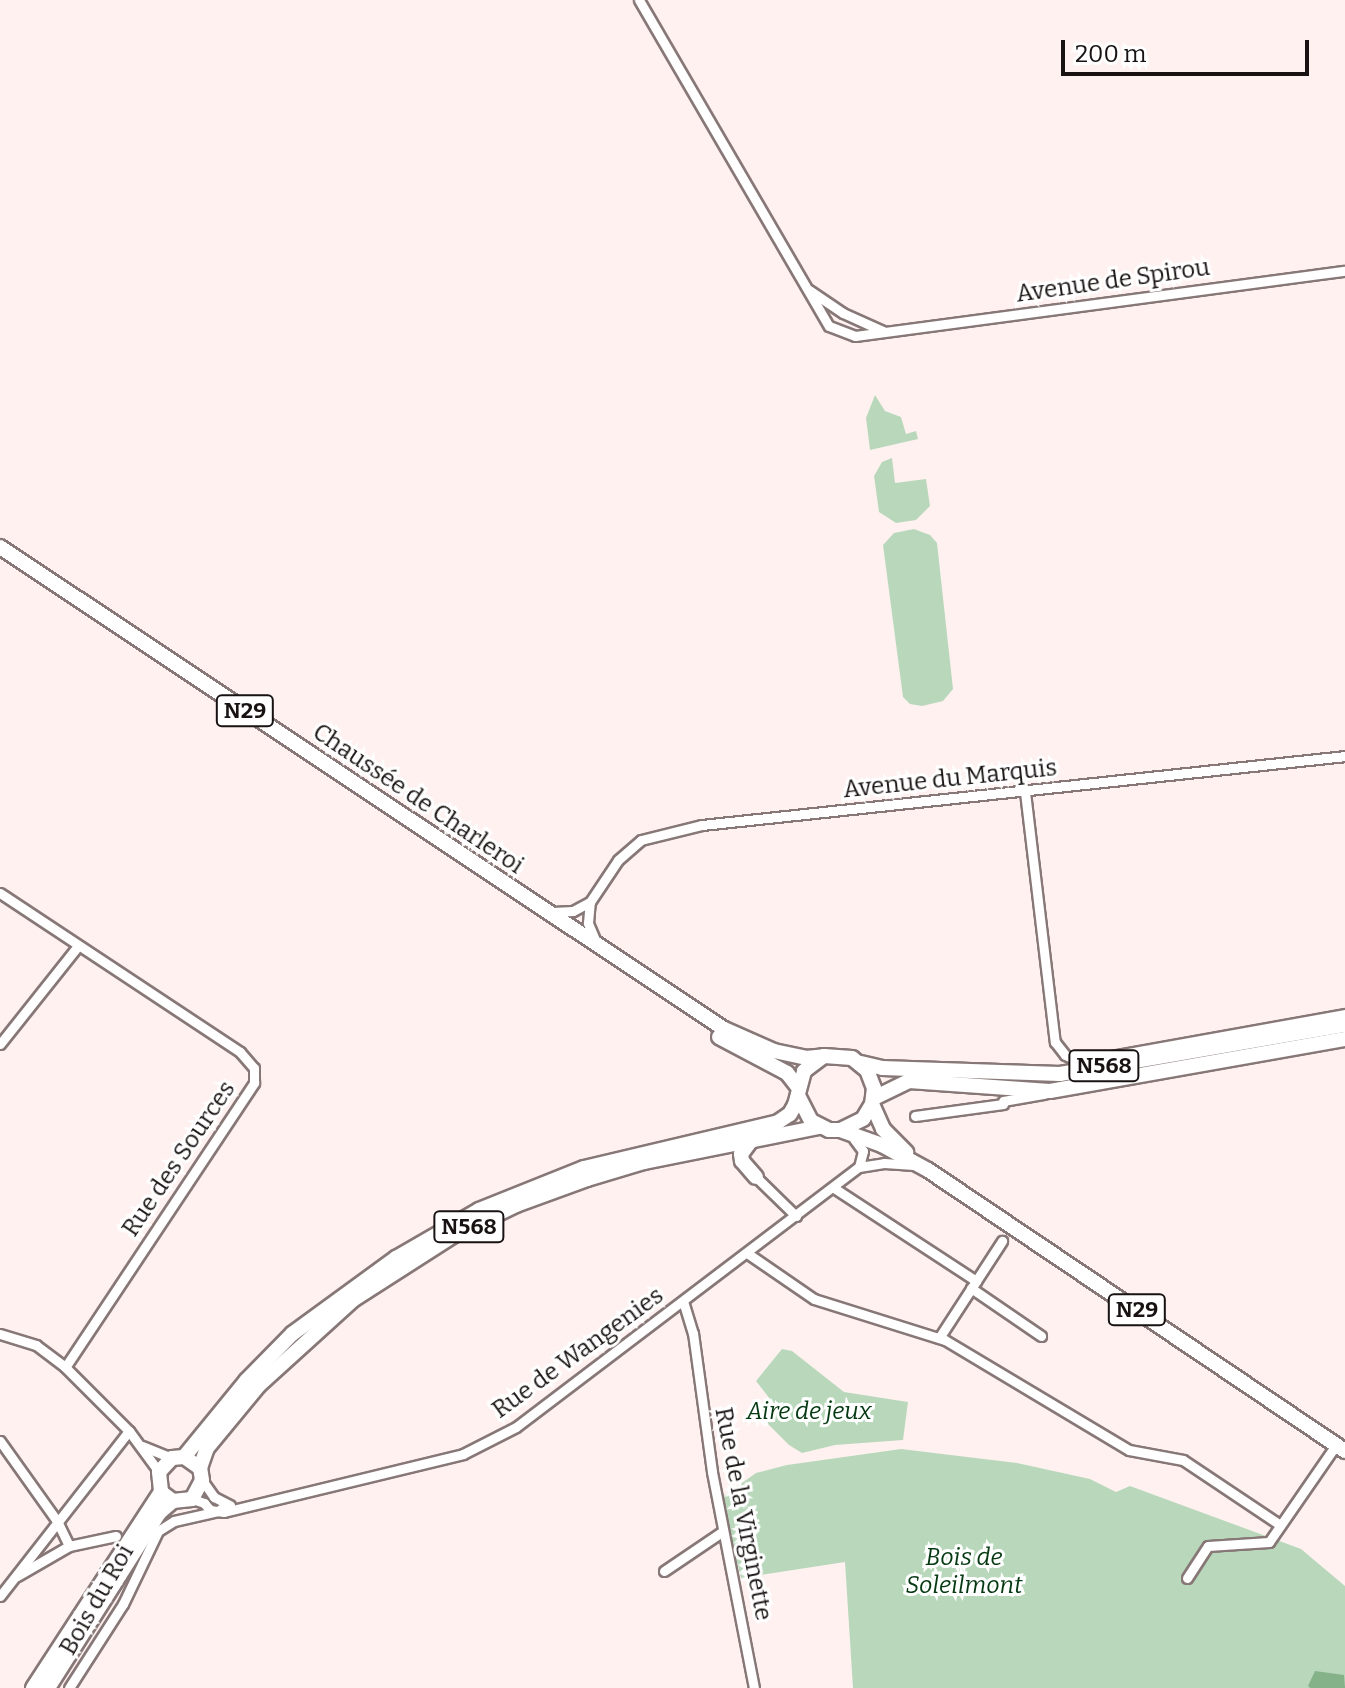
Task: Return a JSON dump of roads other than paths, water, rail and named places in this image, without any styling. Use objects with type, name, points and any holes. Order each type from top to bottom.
[{"type":"main road","name":"Chaussée de Charleroi","points":[[0,547],[41,579],[488,877],[734,1046],[787,1073],[798,1091]]},
{"type":"main road","name":"Chaussée de Charleroi","points":[[0,557],[41,579]]},
{"type":"main road","name":"Chaussée de Charleroi","points":[[488,877],[547,911],[746,1041],[798,1057],[824,1056]]},
{"type":"main road","name":"N568","points":[[861,1063],[882,1068],[1060,1074],[1345,1025]]},
{"type":"main road","name":"N568","points":[[873,1101],[909,1081],[1003,1097],[1345,1039]]},
{"type":"main road","points":[[843,1055],[861,1063],[872,1079],[873,1101],[857,1125],[840,1130],[819,1127],[804,1114],[798,1091],[810,1065],[824,1056],[843,1055]]},
{"type":"main road","name":"N568","points":[[159,1472],[178,1458],[292,1334],[384,1266],[448,1226],[512,1195],[584,1168],[778,1122],[790,1114],[798,1091]]},
{"type":"main road","name":"N29","points":[[873,1101],[883,1129],[921,1168]]},
{"type":"main road","name":"N568","points":[[192,1499],[207,1448],[242,1406],[305,1341],[354,1299],[454,1235],[516,1205],[644,1162],[819,1127]]},
{"type":"main road","name":"N29","points":[[840,1130],[882,1145],[921,1168],[1341,1448]]},
{"type":"main road","points":[[750,1142],[741,1154],[742,1161],[756,1177]]},
{"type":"main road","points":[[178,1458],[201,1474]]},
{"type":"main road","points":[[33,1688],[161,1492],[159,1472]]},
{"type":"main road","points":[[161,1492],[173,1501]]},
{"type":"main road","points":[[48,1688],[159,1513],[173,1501],[192,1499]]},
{"type":"street","name":"Avenue de Spirou","points":[[643,1],[829,326],[855,336],[1345,271]]},
{"type":"street","name":"Avenue de Spirou","points":[[807,288],[843,313],[886,332]]},
{"type":"street","name":"Avenue du Marquis","points":[[590,902],[618,860],[641,840],[702,825],[1345,756]]},
{"type":"street","points":[[1025,792],[1055,1042],[1065,1055],[1076,1060],[1095,1059],[1345,1014]]},
{"type":"street","name":"Rue des Sources","points":[[0,893],[240,1052],[254,1068],[254,1083],[65,1367]]},
{"type":"street","points":[[547,911],[573,911],[590,902]]},
{"type":"street","points":[[590,902],[588,923],[602,948]]},
{"type":"street","points":[[0,1044],[78,946]]},
{"type":"street","points":[[915,1116],[1003,1097]]},
{"type":"street","points":[[840,1130],[860,1142],[863,1151],[859,1167],[884,1163],[921,1168]]},
{"type":"street","name":"Rue de Wangenies","points":[[158,1531],[174,1521],[463,1454],[516,1427],[859,1167]]},
{"type":"street","points":[[756,1177],[796,1216]]},
{"type":"street","points":[[834,1188],[1041,1336]]},
{"type":"street","points":[[939,1338],[1002,1241]]},
{"type":"street","points":[[747,1253],[814,1299],[939,1338],[1129,1450],[1183,1460],[1280,1525]]},
{"type":"street","name":"Rue de la Virginette","points":[[683,1301],[693,1333],[723,1531],[743,1619],[754,1688]]},
{"type":"street","points":[[0,1334],[36,1345],[65,1367],[129,1431],[159,1472]]},
{"type":"street","points":[[0,1596],[129,1431]]},
{"type":"street","points":[[0,1441],[57,1521],[69,1546]]},
{"type":"street","points":[[142,1446],[178,1458]]},
{"type":"street","points":[[1187,1578],[1208,1546],[1269,1542],[1341,1448]]},
{"type":"street","name":"Rue de Wangenies","points":[[201,1474],[214,1497],[237,1507]]},
{"type":"street","points":[[192,1499],[218,1511]]},
{"type":"street","name":"Rue de Wangenies","points":[[218,1511],[227,1504]]},
{"type":"street","name":"Bois du Roi","points":[[69,1688],[123,1604],[158,1531]]},
{"type":"street","points":[[664,1571],[723,1531]]},
{"type":"street","points":[[14,1578],[69,1546],[116,1536]]},
{"type":"park label","name":"Aire de jeux","points":[[809,1412]]},
{"type":"park label","name":"Bois de Soleilmont","points":[[964,1572]]}]
